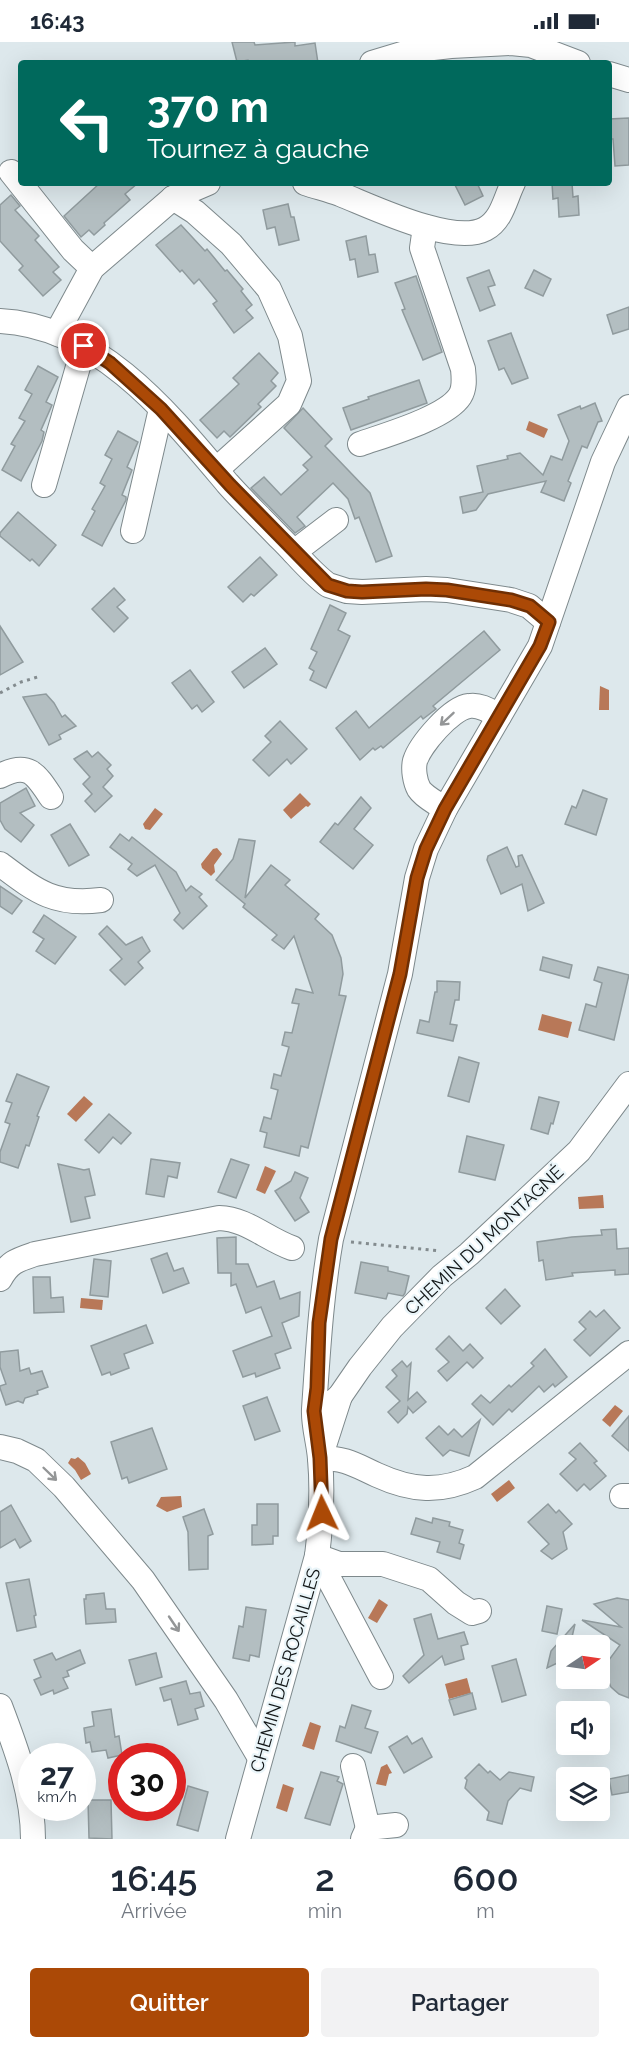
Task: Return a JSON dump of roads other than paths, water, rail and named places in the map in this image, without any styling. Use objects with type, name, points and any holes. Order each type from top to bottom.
[{"type":"street","points":[[382,60],[416,50],[511,43],[531,45],[571,60]]},
{"type":"street","points":[[612,75],[629,80]]},
{"type":"street","points":[[23,186],[73,250],[92,268]]},
{"type":"street","points":[[58,334],[92,268],[173,198],[201,186]]},
{"type":"street","points":[[315,186],[425,227],[462,234],[484,229],[495,222],[512,186]]},
{"type":"street","points":[[173,198],[195,212],[231,244],[269,289],[290,336],[299,381],[289,404],[217,469]]},
{"type":"street","points":[[360,444],[421,422],[440,412],[454,403],[464,386],[463,369],[422,248],[425,227]]},
{"type":"street","points":[[0,321],[22,322],[58,334],[84,346],[110,363],[161,409],[323,582],[347,591],[447,590],[530,606],[549,622]]},
{"type":"street","points":[[44,484],[84,346]]},
{"type":"street","name":"CHEMIN DES ROCAILLES","points":[[238,1839],[316,1556],[322,1513],[320,1458],[314,1411],[319,1323],[331,1239],[400,974],[417,878],[426,849],[445,809],[540,646],[603,462],[629,407]]},
{"type":"street","points":[[133,531],[161,409]]},
{"type":"street","points":[[294,552],[336,520]]},
{"type":"street","points":[[445,809],[419,790],[415,776],[415,762],[424,743],[451,715],[467,706],[479,706],[499,716]]},
{"type":"street","points":[[0,776],[18,768],[28,771],[42,783],[51,797]]},
{"type":"street","points":[[0,864],[36,890],[60,900],[81,903],[101,900]]},
{"type":"street","name":"CHEMIN DU MONTAGNÉ","points":[[320,1458],[340,1396],[392,1326],[442,1276],[469,1254],[579,1151],[629,1084]]},
{"type":"street","points":[[0,1279],[7,1266],[35,1254],[219,1218],[233,1218],[246,1223],[262,1235],[292,1248]]},
{"type":"street","points":[[320,1458],[353,1462],[388,1479],[423,1488],[456,1486],[475,1477],[490,1466],[629,1353]]},
{"type":"street","points":[[315,1403],[332,1403],[340,1396]]},
{"type":"street","points":[[0,1447],[17,1451],[36,1460],[64,1487],[143,1580],[226,1700],[260,1758]]},
{"type":"street","points":[[316,1556],[339,1564],[383,1564],[429,1579],[456,1603],[472,1613],[479,1611]]},
{"type":"street","points":[[316,1556],[381,1677]]},
{"type":"street","points":[[2,1720],[27,1789],[33,1839]]},
{"type":"street","points":[[353,1766],[365,1833],[396,1825]]}]
